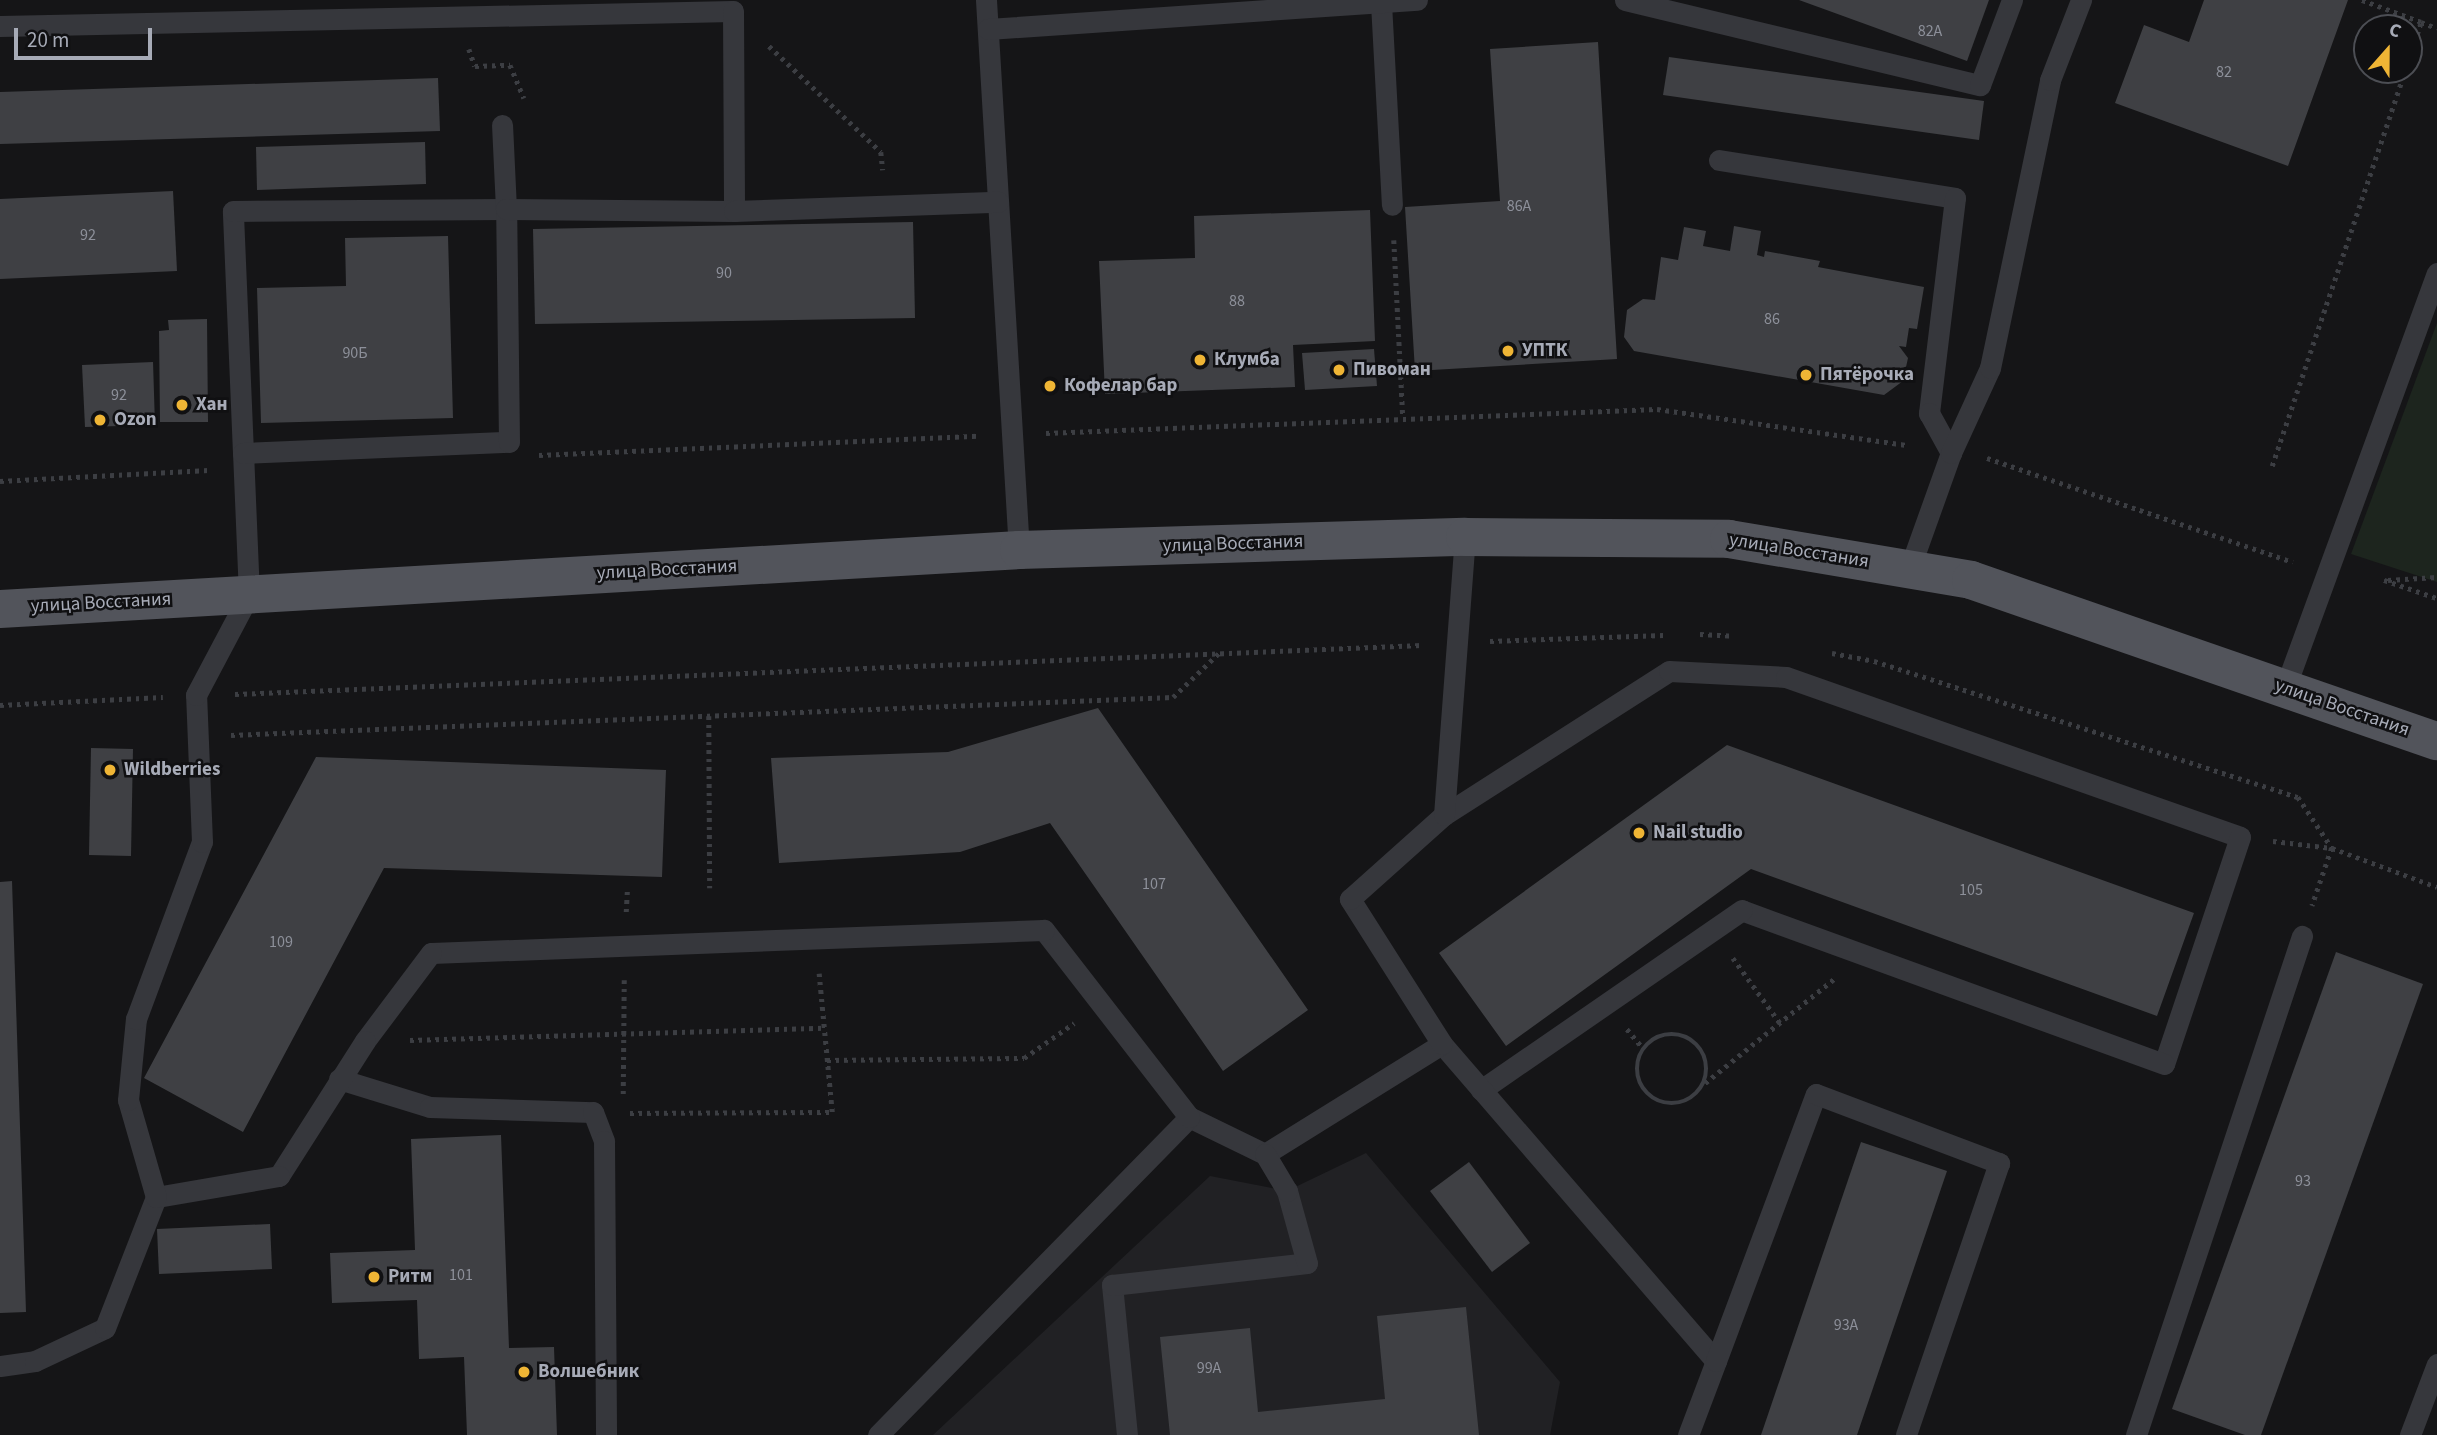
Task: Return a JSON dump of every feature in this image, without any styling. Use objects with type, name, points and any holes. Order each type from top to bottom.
[{"type":"main road","name":"улица Восстания","points":[[0,609],[1019,550],[1465,537],[1729,539],[1971,580],[2437,741]]},
{"type":"lane","points":[[986,0],[1019,550]]},
{"type":"lane","points":[[988,29],[1194,8],[1409,0]]},
{"type":"lane","points":[[1625,0],[1980,85],[2012,0]]},
{"type":"lane","points":[[1909,570],[1951,453],[1990,368],[2050,80],[2081,0]]},
{"type":"lane","points":[[1381,3],[1392,205]]},
{"type":"lane","points":[[0,26],[732,6],[734,211]]},
{"type":"lane","points":[[244,460],[509,442],[506,209],[502,125]]},
{"type":"lane","points":[[1719,160],[1955,198],[1930,413],[1951,453]]},
{"type":"lane","points":[[0,1366],[35,1361],[105,1328],[156,1196],[128,1100],[136,1019],[202,842],[197,695],[249,595],[233,211],[734,211],[999,202]]},
{"type":"lane","points":[[2285,688],[2437,273]]},
{"type":"lane","points":[[1444,815],[1461,643],[1465,537]]},
{"type":"lane","points":[[1481,1090],[1742,909],[2164,1064],[2240,837],[1786,677],[1669,671],[1444,815],[1350,899],[1442,1044],[1481,1090],[1716,1361]]},
{"type":"lane","points":[[156,1196],[279,1176],[365,1041],[431,953],[1044,930],[1189,1117],[1265,1154],[1287,1191],[1307,1263],[1112,1285],[1127,1435]]},
{"type":"lane","points":[[2136,1435],[2302,936]]},
{"type":"lane","points":[[1265,1154],[1442,1044]]},
{"type":"lane","points":[[340,1079],[430,1107],[593,1112],[604,1141],[606,1435]]},
{"type":"lane","points":[[1689,1435],[1816,1094],[1999,1163],[1906,1435]]},
{"type":"lane","points":[[878,1435],[1189,1117]]},
{"type":"lane","points":[[2410,1435],[2437,1364]]},
{"type":"path","points":[[2362,0],[2400,14]]},
{"type":"path","points":[[732,6],[881,152],[887,206]]},
{"type":"path","points":[[2272,466],[2400,84]]},
{"type":"path","points":[[1392,205],[1403,417]]},
{"type":"path","points":[[524,456],[1403,417],[1657,409],[2006,460],[2297,564]]},
{"type":"path","points":[[0,481],[244,460]]},
{"type":"path","points":[[2437,576],[2384,580],[2437,598]]},
{"type":"path","points":[[0,705],[1670,635]]},
{"type":"path","points":[[1696,635],[1747,639]]},
{"type":"path","points":[[198,736],[1173,697],[1220,652]]},
{"type":"path","points":[[1823,652],[1874,660],[2298,797],[2332,848]]},
{"type":"path","points":[[709,716],[710,888]]},
{"type":"path","points":[[2240,837],[2332,848],[2437,887]]},
{"type":"path","points":[[2318,888],[2332,848]]},
{"type":"path","points":[[623,1112],[622,1034],[627,891]]},
{"type":"path","points":[[1713,930],[1780,1023]]},
{"type":"path","points":[[593,1112],[832,1112],[816,938]]},
{"type":"path","points":[[1704,1084],[1707,1067],[1690,1038],[1673,1034],[1643,1048],[1637,1078],[1657,1101],[1685,1102],[1865,954]]},
{"type":"path","points":[[827,1060],[1024,1058],[1101,1004]]},
{"type":"path","points":[[365,1041],[824,1028]]},
{"type":"shaded area","points":[[2437,323],[2437,582],[2351,554]]},
{"type":"shaded area","points":[[1366,1153],[1560,1382],[1550,1435],[933,1435],[1210,1176],[1287,1191]]},
{"type":"building","points":[[1799,0],[1989,0],[1967,61]]},
{"type":"building","points":[[2204,0],[2348,0],[2288,166],[2115,103],[2144,25],[2189,42]]},
{"type":"building","points":[[1598,42],[1617,359],[1415,371],[1405,207],[1500,201],[1490,49]]},
{"type":"building","points":[[1669,57],[1984,101],[1979,140],[1663,95]]},
{"type":"building","points":[[438,78],[440,131],[0,144],[0,92]]},
{"type":"building","points":[[425,142],[426,184],[257,190],[256,147]]},
{"type":"building","points":[[173,191],[177,271],[0,279],[0,199]]},
{"type":"building","points":[[1370,210],[1375,341],[1293,345],[1295,387],[1105,394],[1099,261],[1195,258],[1194,216]]},
{"type":"building","points":[[913,222],[915,318],[535,324],[533,229]]},
{"type":"building","points":[[1734,226],[1761,231],[1757,255],[1764,257],[1765,251],[1820,261],[1818,267],[1924,287],[1917,329],[1909,328],[1906,347],[1899,346],[1908,358],[1903,381],[1884,395],[1634,351],[1624,337],[1627,310],[1643,299],[1655,300],[1661,257],[1678,260],[1684,227],[1706,231],[1703,246],[1730,251]]},
{"type":"building","points":[[448,236],[453,418],[261,423],[257,288],[346,286],[345,238]]},
{"type":"building","points":[[207,319],[208,422],[160,422],[159,331],[169,330],[168,320]]},
{"type":"building","name":"Пивоман","points":[[1374,349],[1377,386],[1305,390],[1302,353]]},
{"type":"building","points":[[153,362],[155,425],[85,427],[82,365]]},
{"type":"building","points":[[1098,708],[1308,1010],[1223,1071],[1050,823],[960,852],[779,863],[771,758],[948,752]]},
{"type":"building","points":[[1727,745],[2194,913],[2157,1016],[1751,869],[1506,1046],[1439,953]]},
{"type":"building","points":[[91,748],[133,749],[131,856],[89,855]]},
{"type":"building","points":[[316,757],[666,770],[662,877],[384,868],[243,1132],[144,1078]]},
{"type":"building","points":[[12,881],[26,1312],[0,1313],[0,882]]},
{"type":"building","points":[[2336,952],[2423,984],[2261,1435],[2245,1435],[2172,1409]]},
{"type":"building","points":[[501,1135],[509,1348],[554,1347],[557,1435],[467,1435],[464,1357],[419,1359],[417,1300],[332,1303],[330,1253],[415,1250],[411,1139]]},
{"type":"building","points":[[1861,1142],[1947,1171],[1914,1268],[1857,1435],[1761,1435]]},
{"type":"building","points":[[1469,1162],[1530,1243],[1492,1272],[1430,1191]]},
{"type":"building","points":[[270,1224],[272,1269],[159,1274],[157,1229]]},
{"type":"building","points":[[1466,1307],[1479,1435],[1170,1435],[1160,1337],[1250,1328],[1258,1412],[1385,1399],[1377,1316]]},
{"type":"place","name":"УПТК","points":[[1508,351]]},
{"type":"place","name":"Клумба","points":[[1200,360]]},
{"type":"place","name":"Пивоман","points":[[1339,370]]},
{"type":"place","name":"Пятёрочка","points":[[1806,375]]},
{"type":"place","name":"Кофелар бар","points":[[1050,386]]},
{"type":"place","name":"Хан","points":[[182,405]]},
{"type":"place","name":"Ozon","points":[[100,420]]},
{"type":"place","name":"Wildberries","points":[[110,770]]},
{"type":"place","name":"Nail studio","points":[[1639,833]]},
{"type":"place","name":"Ритм","points":[[374,1277]]},
{"type":"place","name":"Волшебник","points":[[524,1372]]}]
